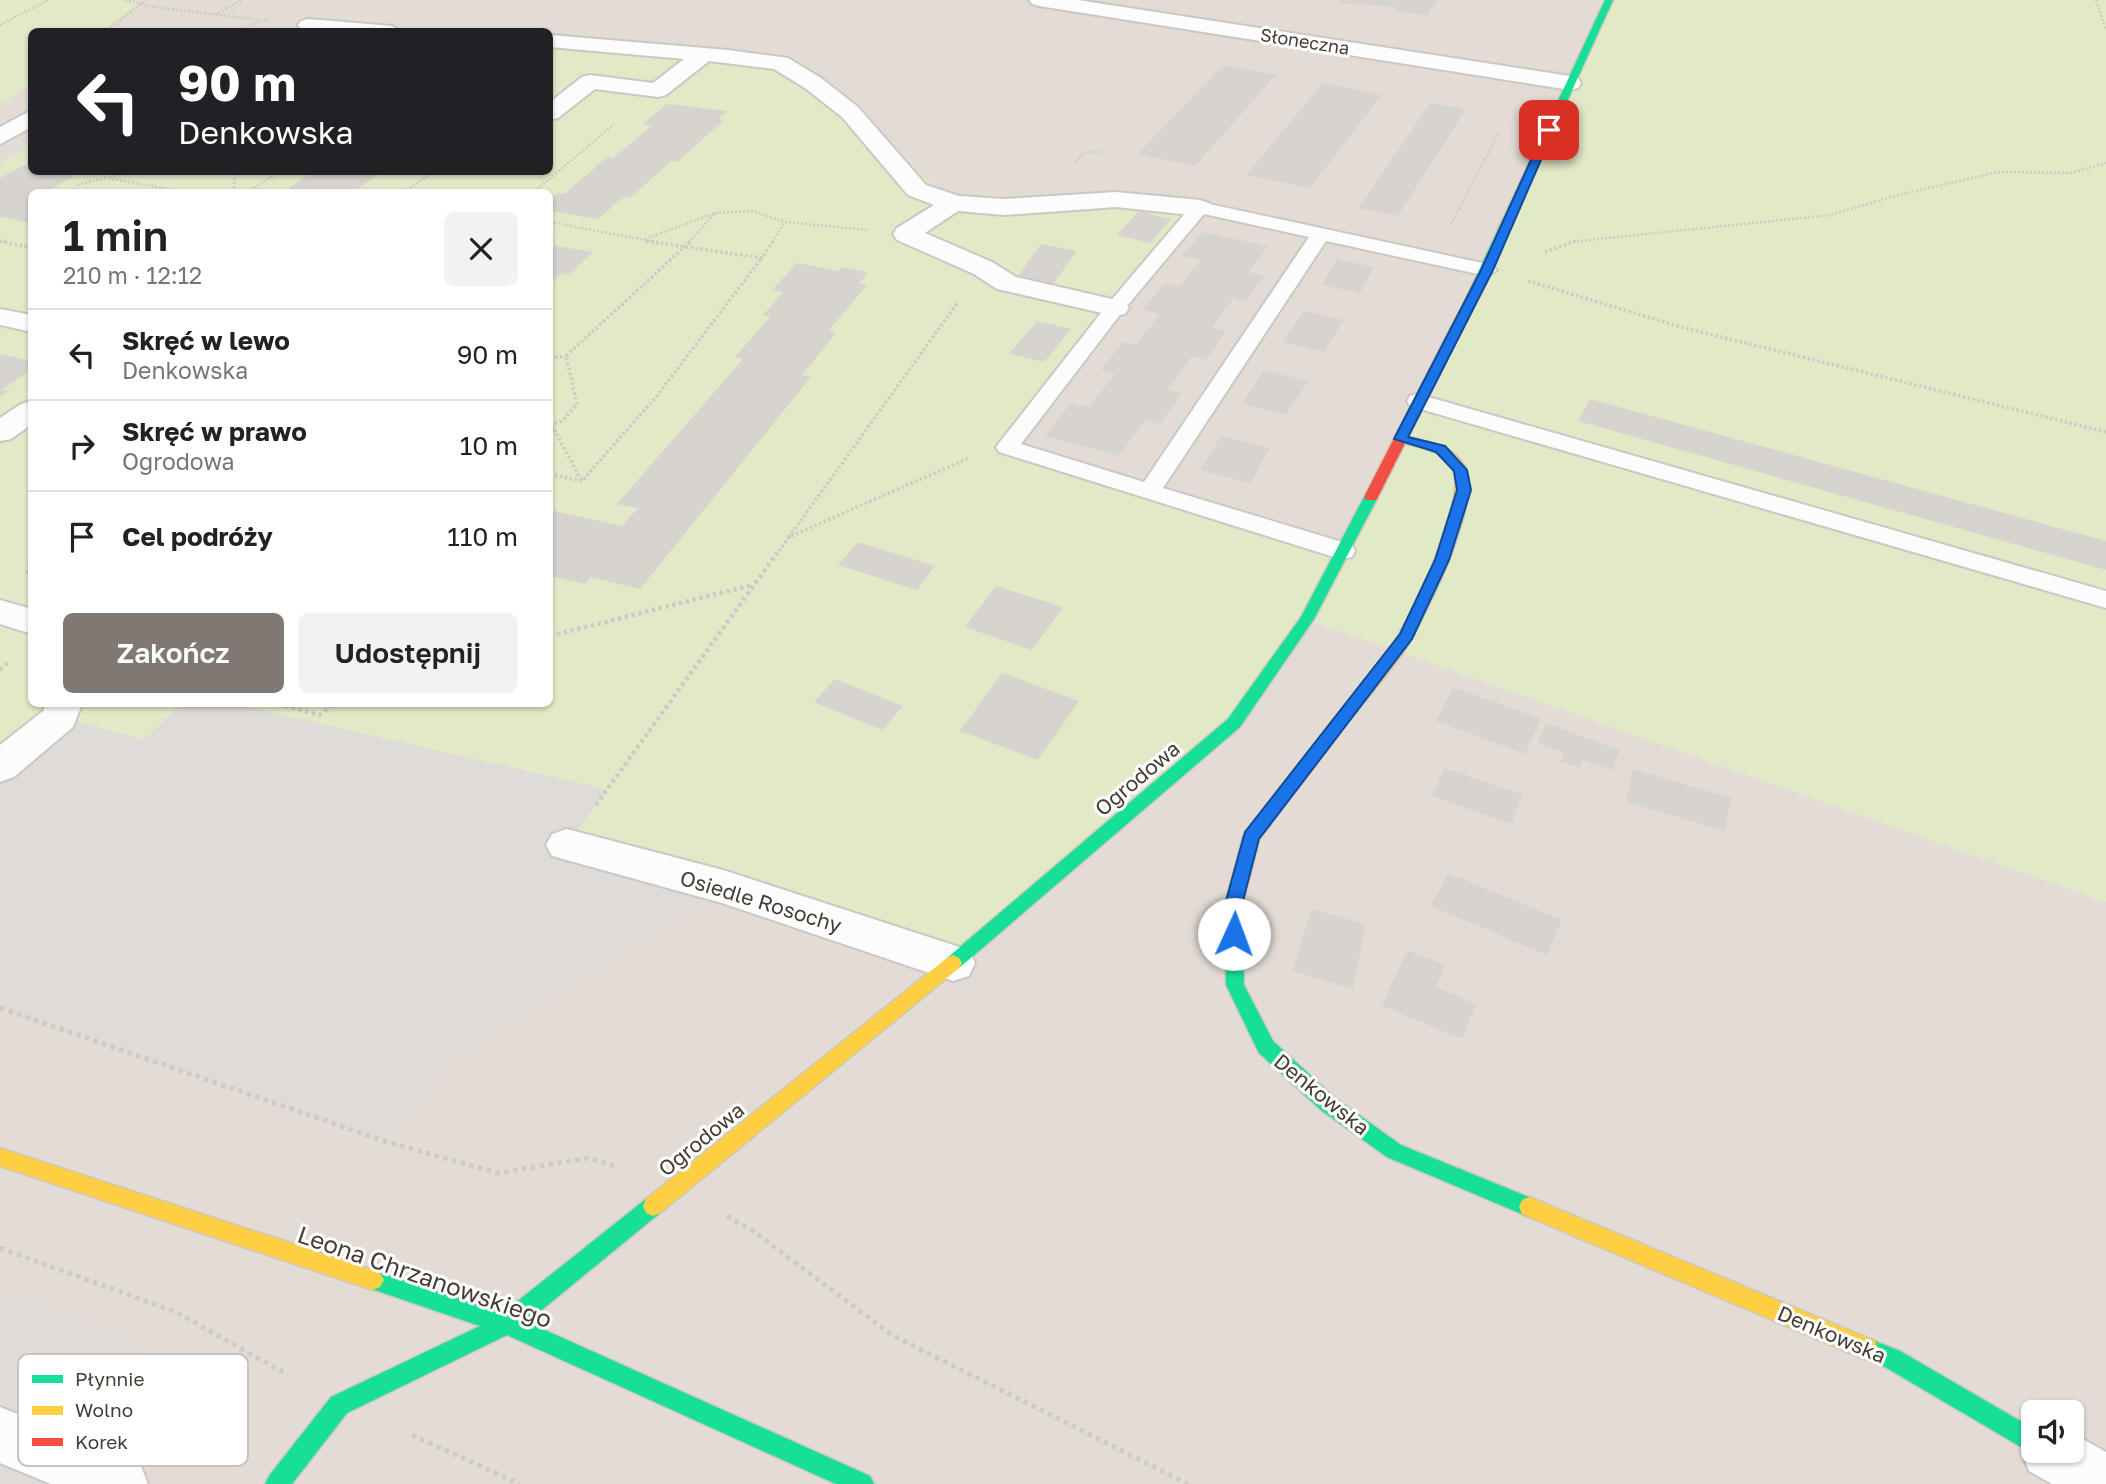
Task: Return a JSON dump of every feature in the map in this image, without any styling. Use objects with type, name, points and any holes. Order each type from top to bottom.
[{"type":"street","name":"Słoneczna","points":[[1040,0],[1570,83]]},
{"type":"street","name":"Ogrodowa","points":[[339,1405],[507,1324],[953,963],[1234,723],[1307,619],[1343,551],[1487,270],[1609,0]]},
{"type":"street","points":[[308,25],[344,28]]},
{"type":"street","points":[[553,41],[756,59],[780,64],[795,71],[850,112],[917,190],[954,204],[984,209],[1088,200],[1145,199],[1199,208]]},
{"type":"street","points":[[553,111],[590,82],[658,90],[704,54]]},
{"type":"street","points":[[0,137],[28,120]]},
{"type":"street","points":[[906,234],[954,204]]},
{"type":"street","points":[[906,234],[982,268],[1007,283],[1115,308]]},
{"type":"street","points":[[0,317],[28,323]]},
{"type":"street","points":[[0,432],[28,413]]},
{"type":"street","name":"Denkowska","points":[[1400,439],[1440,449],[1461,470],[1464,490],[1442,560],[1406,636],[1251,837],[1233,908],[1235,985],[1266,1047],[1328,1104],[1394,1151],[1892,1359],[2021,1434]]},
{"type":"street","points":[[0,612],[28,621]]},
{"type":"street","points":[[0,767],[60,717],[62,707]]},
{"type":"street","name":"Osiedle Rosochy","points":[[567,845],[723,887],[953,963]]},
{"type":"street","name":"Leona Chrzanowskiego","points":[[0,1157],[507,1324],[862,1484]]},
{"type":"street","points":[[277,1484],[339,1405]]},
{"type":"street","points":[[0,1435],[18,1442]]},
{"type":"street","points":[[2070,1463],[2106,1484]]},
{"type":"street","points":[[76,1466],[120,1484]]},
{"type":"lane","points":[[1343,551],[1007,447],[1115,308],[1199,208],[1487,270]]},
{"type":"lane","points":[[1149,491],[1321,234]]},
{"type":"lane","points":[[1418,401],[2106,600]]},
{"type":"path","points":[[0,25],[48,0]]},
{"type":"path","points":[[125,0],[214,15],[308,25]]},
{"type":"path","points":[[109,28],[146,0]]},
{"type":"path","points":[[214,15],[242,0]]},
{"type":"path","points":[[2096,0],[2106,30]]},
{"type":"path","points":[[246,28],[261,20]]},
{"type":"path","points":[[1432,259],[1528,76]]},
{"type":"path","points":[[1487,270],[1527,259],[1572,241],[1830,215],[1898,195],[1998,172],[2071,173],[2106,163]]},
{"type":"path","points":[[77,185],[120,175]]},
{"type":"path","points":[[252,189],[274,175]]},
{"type":"path","points":[[408,189],[429,175]]},
{"type":"path","points":[[106,178],[169,189]]},
{"type":"path","points":[[644,239],[715,213],[751,211],[785,222],[906,234]]},
{"type":"path","points":[[553,358],[566,356],[684,248],[715,213]]},
{"type":"path","points":[[582,481],[656,397],[762,258],[785,222]]},
{"type":"path","points":[[553,223],[684,248],[762,258]]},
{"type":"path","points":[[0,241],[28,247]]},
{"type":"path","points":[[567,845],[982,268]]},
{"type":"path","points":[[1487,270],[1681,327],[2106,432]]},
{"type":"path","points":[[553,424],[562,421],[577,404],[566,356]]},
{"type":"path","points":[[553,429],[582,481]]},
{"type":"path","points":[[789,537],[962,460],[1007,447]]},
{"type":"path","points":[[553,475],[582,481]]},
{"type":"path","points":[[553,635],[753,585]]},
{"type":"path","points":[[289,707],[320,715],[329,707]]},
{"type":"path","points":[[0,1008],[384,1140],[498,1173],[588,1158],[676,1186],[753,1231],[892,1335],[1188,1484]]},
{"type":"path","points":[[0,1248],[176,1312],[339,1405],[520,1484]]},
{"type":"shaded area","points":[[0,0],[1609,0],[1307,619],[2106,902],[2106,1484],[0,1484]]},
{"type":"shaded area","points":[[179,707],[247,707],[607,790],[567,844],[723,887],[451,1056],[384,1141],[0,1008],[0,769],[60,717],[144,740]]},
{"type":"shaded area","points":[[0,1290],[146,1349],[142,1354],[18,1354],[18,1466],[58,1466],[45,1484],[0,1484]]},
{"type":"green space","points":[[0,0],[125,0],[140,3],[108,28],[28,28],[28,86],[0,105]]},
{"type":"green space","points":[[1609,0],[2106,0],[2106,902],[1307,619],[1234,723],[953,963],[567,845],[606,789],[247,707],[553,707],[553,189],[28,189],[28,707],[179,707],[144,740],[60,717],[0,767],[0,163],[28,148],[28,175],[553,175],[553,41],[780,63],[850,112],[954,203],[1088,200],[1200,208],[1007,447],[1343,551]]},
{"type":"building","points":[[1341,0],[1437,0],[1427,16],[1395,11],[1397,7],[1339,3]]},
{"type":"building","points":[[1223,65],[1276,75],[1195,166],[1138,154]]},
{"type":"building","points":[[1323,83],[1382,95],[1310,188],[1246,175]]},
{"type":"building","points":[[1430,103],[1466,109],[1398,216],[1359,208]]},
{"type":"building","points":[[667,104],[727,111],[718,119],[724,120],[677,162],[671,161],[630,198],[623,197],[598,219],[553,212],[553,197],[558,193],[564,194],[608,157],[613,158],[652,126],[643,124]]},
{"type":"building","points":[[28,165],[28,175],[76,175],[51,189],[28,189],[28,222],[0,217],[0,178]]},
{"type":"building","points":[[308,175],[378,175],[357,189],[288,189]]},
{"type":"building","points":[[1139,211],[1171,219],[1150,243],[1117,235]]},
{"type":"building","points":[[1202,232],[1268,246],[1249,272],[1264,276],[1245,302],[1233,299],[1212,327],[1226,331],[1206,360],[1192,356],[1168,390],[1182,393],[1160,424],[1145,420],[1119,456],[1045,436],[1071,403],[1089,407],[1115,374],[1101,370],[1123,342],[1136,345],[1160,314],[1142,310],[1165,283],[1180,286],[1201,260],[1183,256]]},
{"type":"building","points":[[1041,244],[1077,251],[1053,284],[1017,277]]},
{"type":"building","points":[[553,245],[593,252],[568,275],[562,273],[553,282]]},
{"type":"building","points":[[1337,259],[1374,267],[1360,293],[1322,285]]},
{"type":"building","points":[[797,263],[838,271],[841,267],[868,272],[859,284],[867,285],[828,331],[836,333],[802,375],[811,377],[640,589],[590,577],[585,584],[553,577],[553,511],[622,526],[638,508],[617,504],[743,359],[735,357],[771,316],[763,315],[784,292],[772,290]]},
{"type":"building","points":[[1304,311],[1344,320],[1324,352],[1283,342]]},
{"type":"building","points":[[1037,321],[1071,329],[1044,362],[1009,354]]},
{"type":"building","points":[[0,354],[28,360],[28,372],[2,390],[9,391],[0,397]]},
{"type":"building","points":[[1264,370],[1308,381],[1286,415],[1242,404]]},
{"type":"building","points":[[1590,399],[2106,541],[2106,570],[1578,421]]},
{"type":"building","points":[[1221,436],[1270,448],[1250,483],[1200,470]]},
{"type":"building","points":[[858,542],[935,566],[917,590],[838,565]]},
{"type":"building","points":[[996,586],[1063,607],[1032,650],[965,627]]},
{"type":"building","points":[[1002,673],[1079,701],[1038,760],[960,731]]},
{"type":"building","points":[[835,679],[903,706],[882,730],[814,702]]},
{"type":"building","points":[[1453,687],[1541,719],[1525,754],[1436,721]]},
{"type":"building","points":[[1546,723],[1620,750],[1612,770],[1583,760],[1580,768],[1560,761],[1564,753],[1537,743]]},
{"type":"building","points":[[1445,768],[1523,795],[1511,824],[1432,796]]},
{"type":"building","points":[[1633,769],[1731,798],[1725,831],[1626,802]]},
{"type":"building","points":[[1448,873],[1562,920],[1547,955],[1431,906]]},
{"type":"building","points":[[1311,909],[1366,924],[1353,989],[1293,971]]},
{"type":"building","points":[[1407,950],[1445,965],[1436,987],[1476,1004],[1462,1039],[1382,1006]]},
{"type":"traffic: fast","points":[[1473,296],[1609,0]]},
{"type":"traffic: fast","points":[[953,963],[1234,723],[1307,619],[1371,497]]},
{"type":"traffic: fast","points":[[1351,708],[1251,837],[1233,908],[1235,985],[1266,1047],[1328,1104],[1394,1151],[1529,1207]]},
{"type":"traffic: fast","points":[[277,1484],[339,1405],[507,1324],[653,1206]]},
{"type":"traffic: fast","points":[[373,1280],[507,1324],[862,1484]]},
{"type":"traffic: fast","points":[[1867,1349],[1892,1359],[2021,1434]]},
{"type":"traffic: slow","points":[[1351,708],[1394,654],[1414,621],[1445,552],[1460,502],[1463,482],[1455,462],[1442,451],[1400,439]]},
{"type":"traffic: slow","points":[[653,1206],[953,963]]},
{"type":"traffic: slow","points":[[0,1157],[373,1280]]},
{"type":"traffic: slow","points":[[1529,1207],[1867,1349]]},
{"type":"traffic: jam","points":[[1371,497],[1473,296]]},
{"type":"route","points":[[1234,934],[1233,908],[1251,837],[1406,636],[1442,560],[1464,490],[1461,470],[1440,449],[1400,439],[1487,270],[1549,130]]}]
